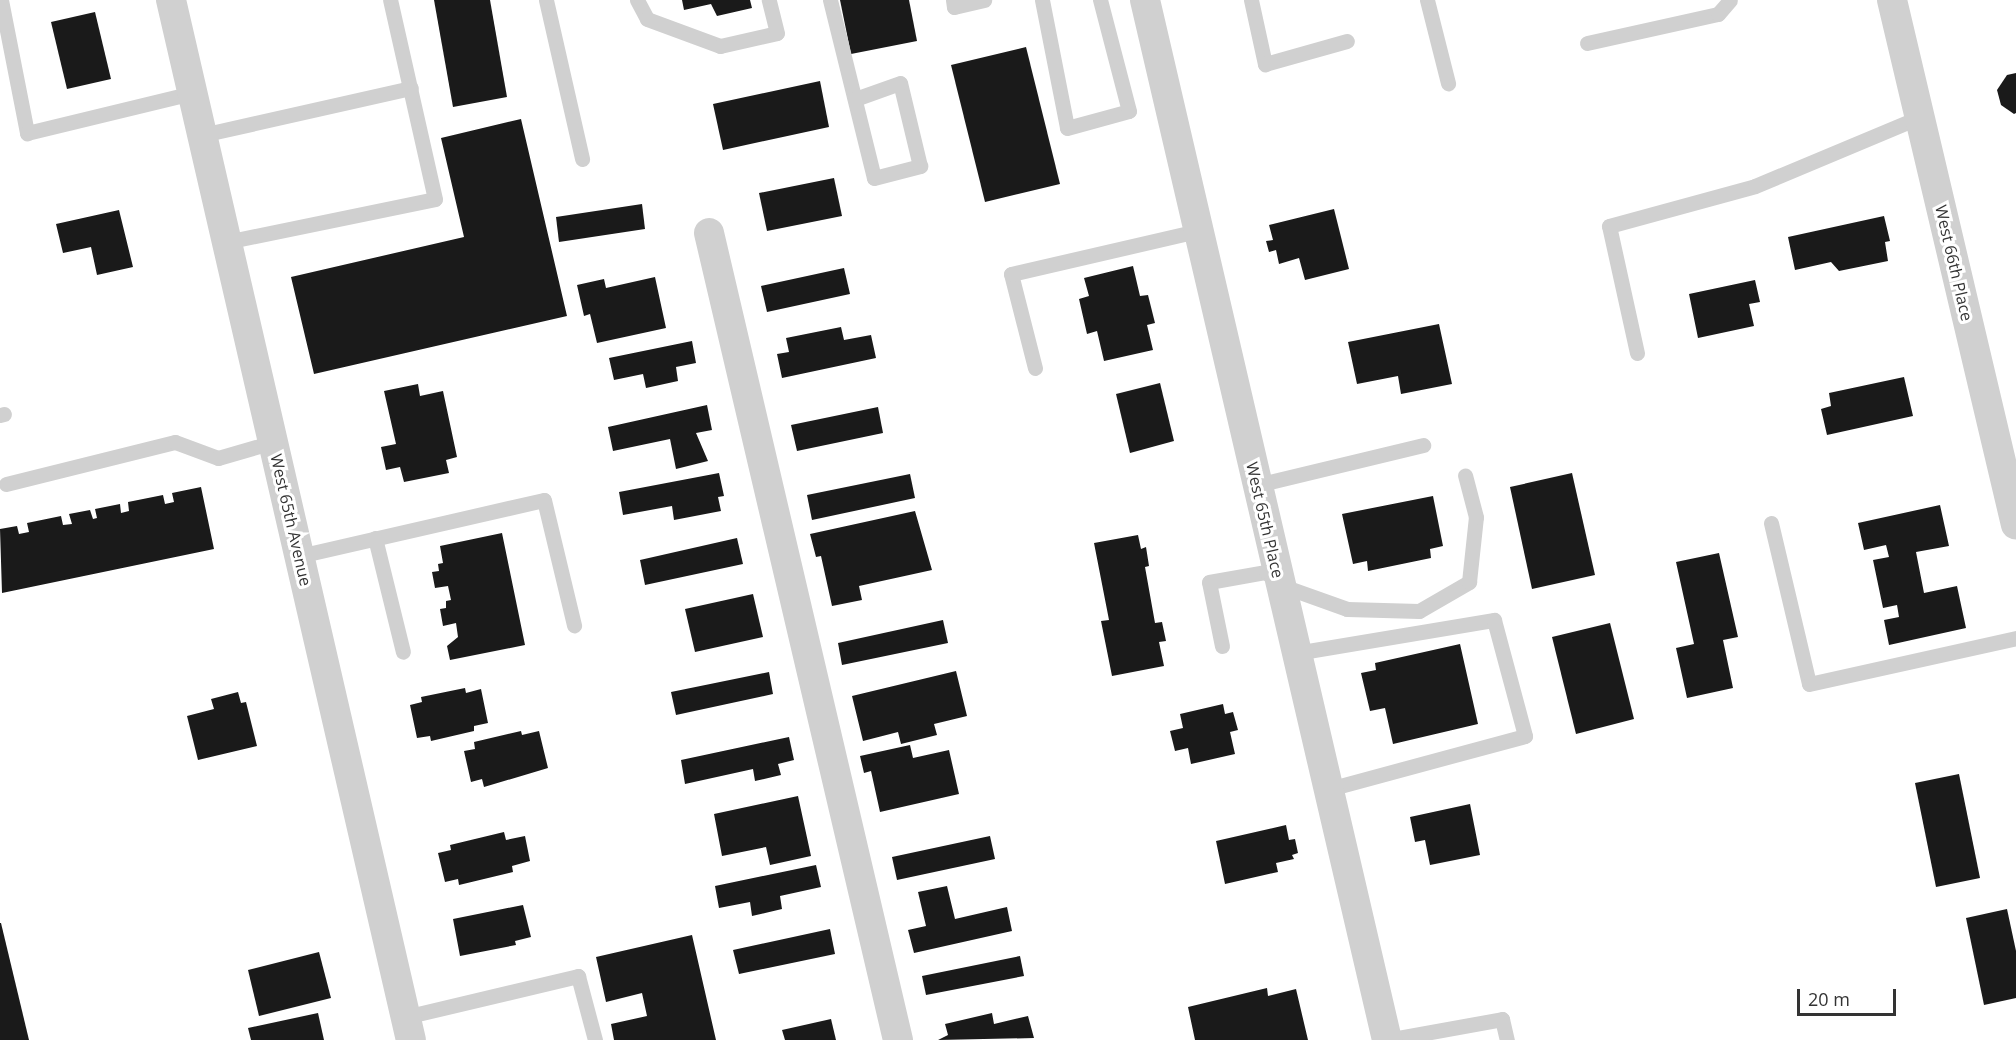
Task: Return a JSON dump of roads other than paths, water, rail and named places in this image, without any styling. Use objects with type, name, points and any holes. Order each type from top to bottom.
[{"type":"street","name":"West 65th Avenue","points":[[171,0],[408,1028]]},
{"type":"street","name":"West 65th Place","points":[[1145,0],[1387,1040]]},
{"type":"street","name":"West 66th Place","points":[[1892,0],[1920,117],[2008,454],[2016,525]]},
{"type":"street","points":[[709,233],[898,1040]]},
{"type":"lane","points":[[1,0],[27,133],[192,93]]},
{"type":"lane","points":[[226,242],[435,199],[390,0]]},
{"type":"lane","points":[[546,0],[582,159]]},
{"type":"lane","points":[[637,0],[647,19],[720,46],[777,33],[769,0]]},
{"type":"lane","points":[[830,0],[874,178],[920,166],[900,83],[855,99]]},
{"type":"lane","points":[[953,0],[954,7],[984,0]]},
{"type":"lane","points":[[1042,0],[1067,128],[1129,111],[1100,0]]},
{"type":"lane","points":[[1251,0],[1265,64],[1347,41]]},
{"type":"lane","points":[[1427,0],[1448,83]]},
{"type":"lane","points":[[1587,43],[1718,14],[1730,0]]},
{"type":"lane","points":[[202,135],[411,88]]},
{"type":"lane","points":[[1637,353],[1609,226],[1755,186],[1920,117]]},
{"type":"lane","points":[[1035,368],[1011,274],[1197,231]]},
{"type":"lane","points":[[6,484],[176,442],[218,458],[273,442]]},
{"type":"lane","points":[[1257,485],[1424,446]]},
{"type":"lane","points":[[1222,646],[1209,582],[1266,572],[1280,585],[1347,609],[1419,611],[1469,582],[1476,517],[1465,475]]},
{"type":"lane","points":[[299,556],[544,500],[574,625]]},
{"type":"lane","points":[[1771,523],[1809,684],[2016,638]]},
{"type":"lane","points":[[375,538],[404,652]]},
{"type":"lane","points":[[1296,654],[1494,620],[1524,736],[1328,789]]},
{"type":"lane","points":[[408,1028],[578,976],[595,1040]]},
{"type":"lane","points":[[1387,1040],[1502,1019],[1507,1040]]}]
